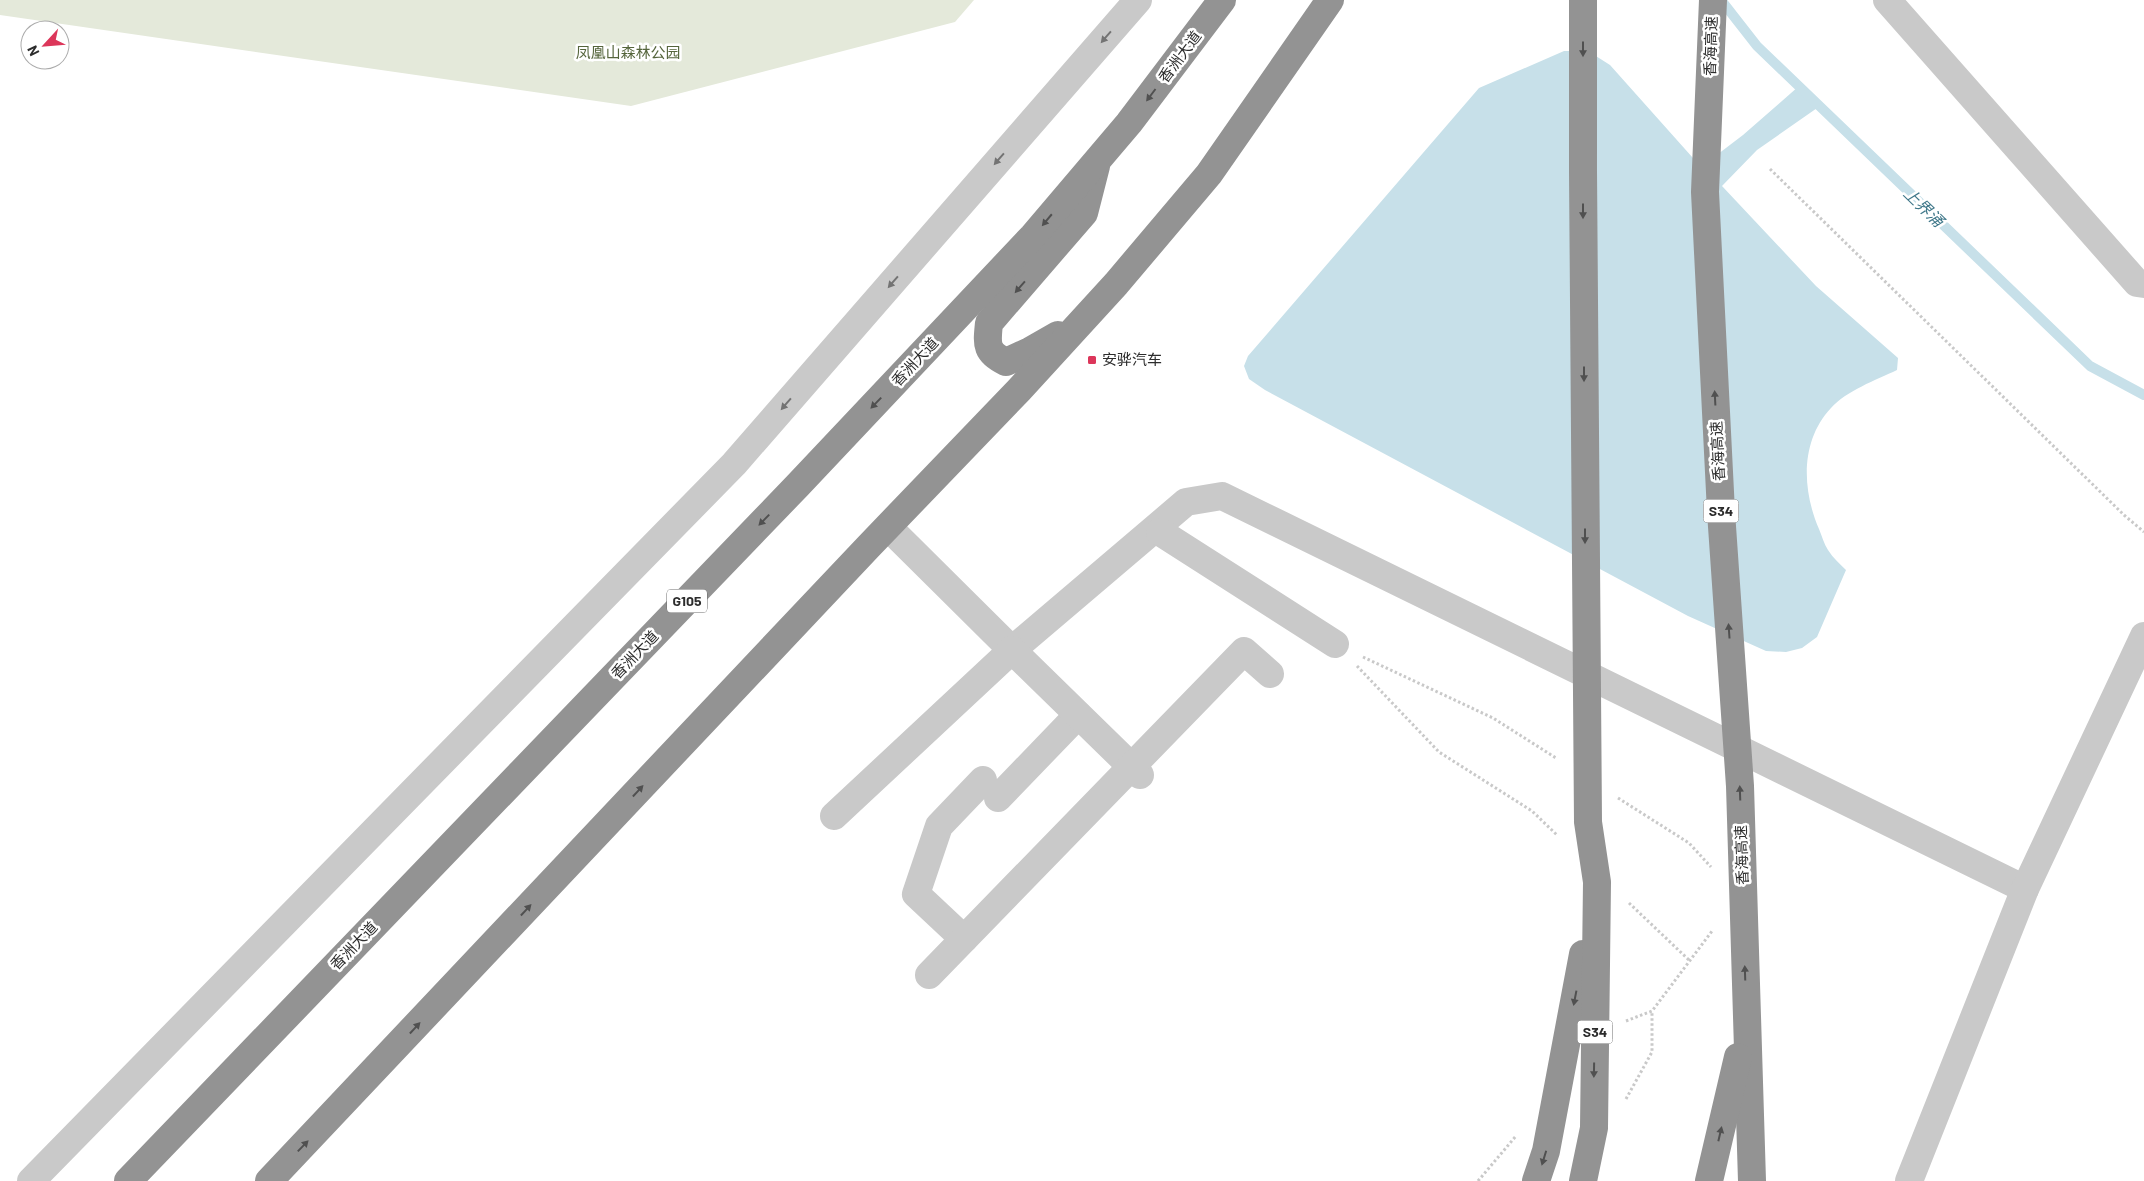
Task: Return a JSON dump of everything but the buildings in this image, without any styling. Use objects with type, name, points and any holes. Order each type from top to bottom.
[{"type":"highway","name":"香洲大道","points":[[128,1181],[851,430],[1033,236],[1129,123],[1222,0]]},
{"type":"highway","points":[[269,1181],[1086,316],[1209,174],[1330,0]]},
{"type":"highway","name":"S34","points":[[1583,1181],[1594,1128],[1597,882],[1588,822],[1583,181],[1584,0]]},
{"type":"highway","name":"香海高速","points":[[1713,0],[1705,192],[1721,512],[1740,786],[1747,1021]]},
{"type":"highway","points":[[1086,316],[1038,347],[1006,362],[993,356],[987,343],[989,323],[1084,213],[1098,159]]},
{"type":"highway","points":[[1536,1181],[1546,1151],[1597,882]]},
{"type":"highway","points":[[1709,1181],[1747,1021]]},
{"type":"highway","name":"S34","points":[[1747,1021],[1752,1181]]},
{"type":"street","points":[[30,1181],[734,464],[1138,0]]},
{"type":"street","points":[[1888,0],[2137,282],[2144,284]]},
{"type":"street","points":[[834,816],[1012,650],[1186,502],[1222,496],[2025,890]]},
{"type":"street","points":[[888,527],[1136,771]]},
{"type":"street","points":[[1160,532],[1335,644]]},
{"type":"street","points":[[1909,1181],[2025,890],[2144,636]]},
{"type":"street","points":[[930,975],[964,939],[1136,771],[1244,651],[1270,674]]},
{"type":"street","points":[[964,939],[916,894],[940,826],[991,789],[1078,715]]},
{"type":"path","points":[[1770,169],[2124,516],[2144,532]]},
{"type":"path","points":[[1335,644],[1439,752],[1532,812],[1561,839]]},
{"type":"path","points":[[1626,900],[1690,961]]},
{"type":"green space","name":"凤凰山森林公园","points":[[0,0],[974,0],[955,22],[631,106],[70,25],[70,20],[35,20],[0,15]]},
{"type":"water","points":[[1564,51],[1588,51],[1610,65],[1701,167],[1743,135],[1799,86],[1820,106],[1757,150],[1722,186],[1816,286],[1898,358],[1897,370],[1862,386],[1837,402],[1821,421],[1814,435],[1807,466],[1809,498],[1813,514],[1827,548],[1846,570],[1817,637],[1802,648],[1786,652],[1766,651],[1688,616],[1265,390],[1249,379],[1244,366],[1248,356],[1479,88]]},
{"type":"waterway","name":"上界涌","points":[[1721,0],[1757,46],[2090,366],[2144,395]]},
{"type":"place","name":"安骅汽车","points":[[1092,360]]}]
